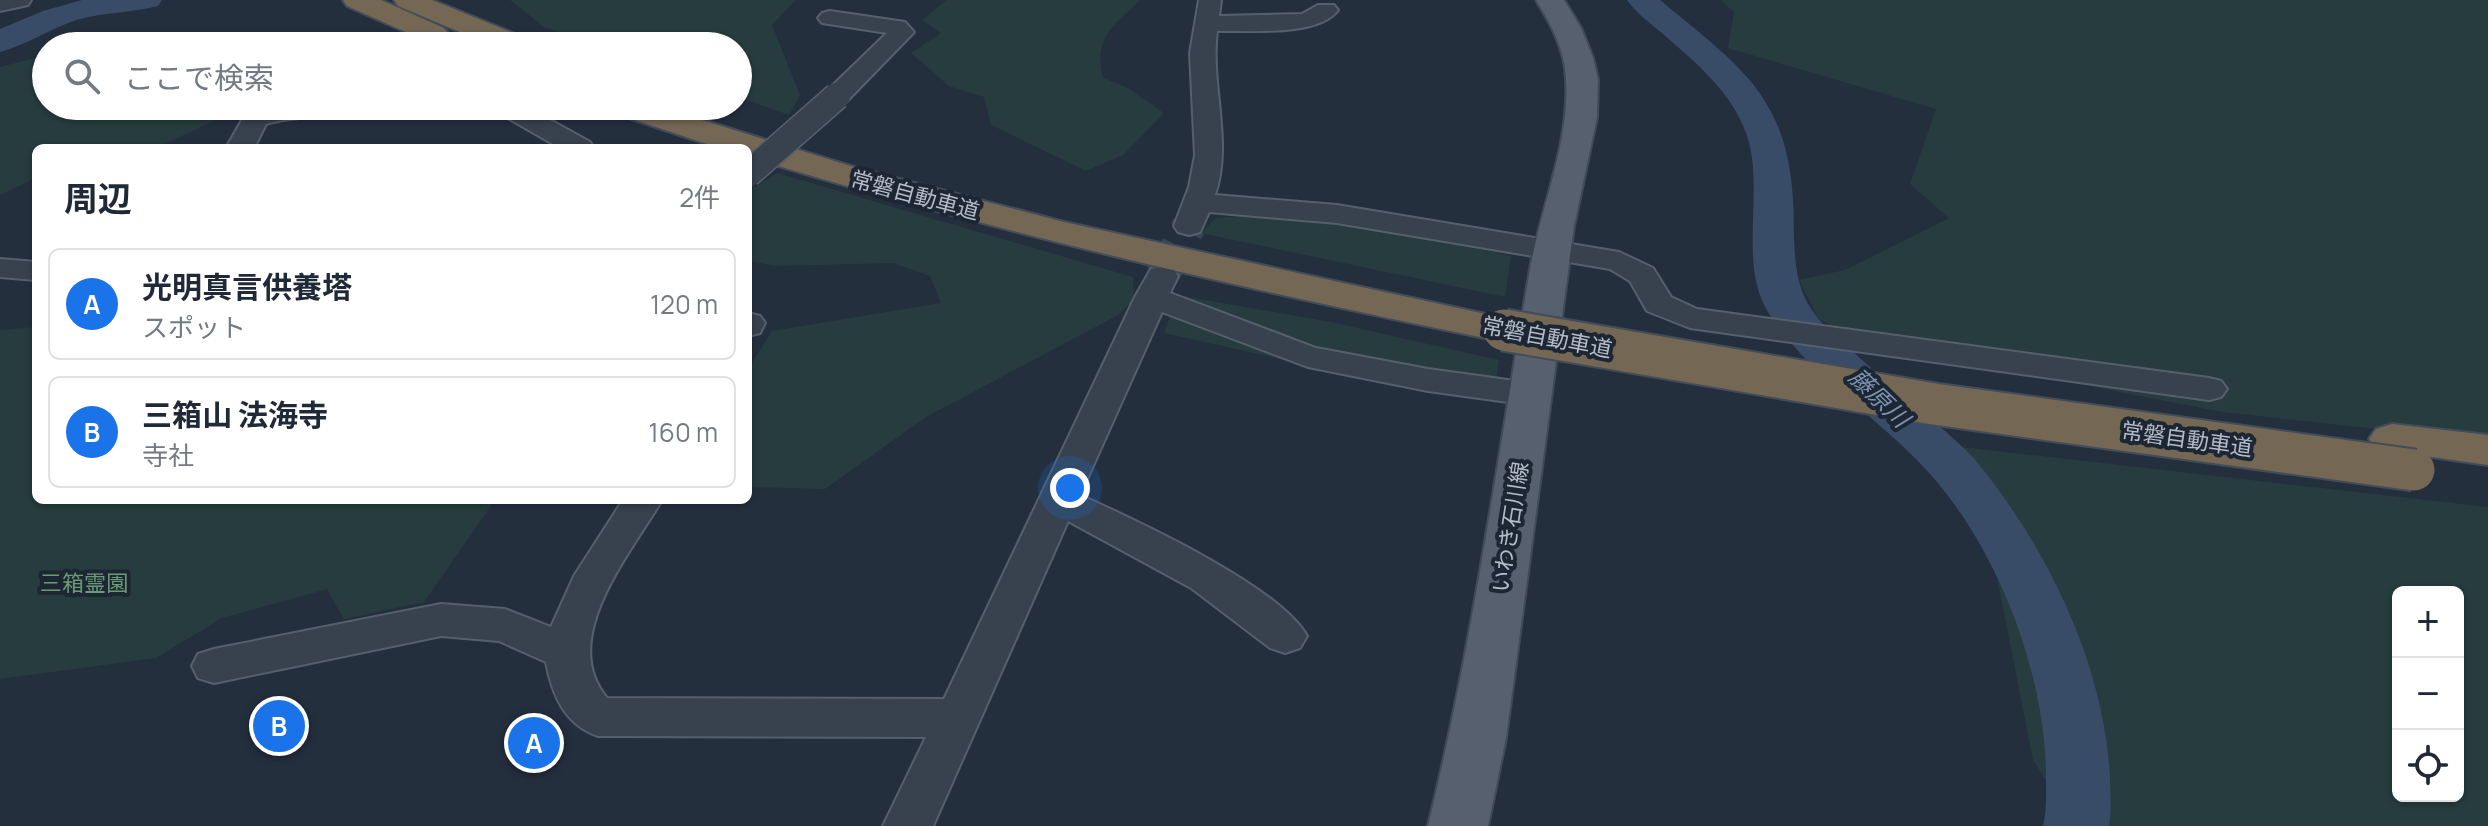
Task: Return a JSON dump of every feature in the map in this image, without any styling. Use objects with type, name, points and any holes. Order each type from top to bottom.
[{"type":"highway","points":[[357,0],[429,32]]},
{"type":"highway","points":[[408,0],[485,32]]},
{"type":"highway","points":[[438,0],[507,32]]},
{"type":"highway","name":"常磐自動車道","points":[[668,120],[741,144]]},
{"type":"highway","name":"常磐自動車道","points":[[739,120],[921,173],[1083,215],[1508,318],[1934,404],[2403,454],[2488,450]]},
{"type":"highway","name":"常磐自動車道","points":[[752,148],[808,166],[1052,232],[1318,292],[1508,318]]},
{"type":"highway","name":"常磐自動車道","points":[[2403,454],[2488,479]]},
{"type":"main road","name":"いわき石川線","points":[[1523,0],[1549,46],[1558,86],[1554,239]]},
{"type":"main road","name":"いわき石川線","points":[[1458,826],[1478,738],[1554,239],[1574,151],[1582,80],[1576,53],[1562,19],[1550,0]]},
{"type":"street","points":[[0,4],[20,0]]},
{"type":"street","points":[[1326,10],[1317,18],[1302,21],[1208,12],[1202,53],[1209,155],[1193,214],[1337,214],[1554,239],[1630,266],[1642,275],[1659,304],[1690,318],[2209,389]]},
{"type":"street","points":[[752,170],[837,96],[902,32],[897,27],[830,18]]},
{"type":"street","points":[[242,144],[254,120]]},
{"type":"street","points":[[531,120],[573,144]]},
{"type":"street","points":[[0,268],[32,271]]},
{"type":"street","points":[[908,826],[1157,286],[1308,357],[1428,380],[1530,394]]},
{"type":"street","points":[[1058,500],[1149,544],[1261,614],[1285,636]]},
{"type":"street","points":[[640,504],[582,594],[568,653],[572,684],[598,717],[957,718]]},
{"type":"street","points":[[214,666],[441,620],[505,625],[568,653]]},
{"type":"green space","points":[[510,0],[796,0],[772,25],[800,95],[789,115],[752,102],[752,32],[558,32],[544,27]]},
{"type":"green space","points":[[947,0],[1140,0],[1103,42],[1103,78],[1126,87],[1164,113],[1123,155],[1086,171],[991,125],[984,97],[949,86],[911,53],[941,33],[922,20]]},
{"type":"green space","points":[[1720,0],[2488,0],[2488,441],[2222,412],[1981,365],[1884,358],[1818,318],[1799,280],[1845,270],[1949,218],[1910,184],[1936,109],[1728,48],[1734,12]]},
{"type":"green space","points":[[32,59],[32,120],[216,120],[165,144],[32,144],[32,180],[0,195],[0,67]]},
{"type":"green space","points":[[777,173],[1133,277],[1134,300],[1118,315],[926,417],[825,489],[752,487],[752,363],[772,331],[941,303],[930,276],[893,263],[777,266],[752,262],[752,189]]},
{"type":"green space","points":[[1274,215],[1408,234],[1511,256],[1505,297],[1201,233],[1216,218]]},
{"type":"green space","points":[[1177,295],[1331,322],[1499,360],[1496,379],[1306,369],[1276,358],[1164,333]]},
{"type":"green space","name":"三箱霊園","points":[[32,327],[32,504],[492,504],[424,602],[344,619],[327,589],[222,618],[156,658],[0,679],[0,330]]},
{"type":"green space","points":[[1952,446],[2488,507],[2488,826],[2075,826],[2033,760],[1997,577]]},
{"type":"waterway","points":[[0,42],[71,12],[147,0]]},
{"type":"waterway","name":"藤原川","points":[[1642,0],[1730,78],[1757,116],[1770,156],[1777,275],[1788,309],[1825,351],[1954,468],[1972,490],[2008,549],[2054,650],[2072,710],[2079,813],[2076,826]]},
{"type":"tunnel","points":[[1162,276],[1189,226]]},
{"type":"place","name":"三箱山 法海寺","points":[[279,726]]},
{"type":"place","name":"光明真言供養塔","points":[[534,743]]}]
